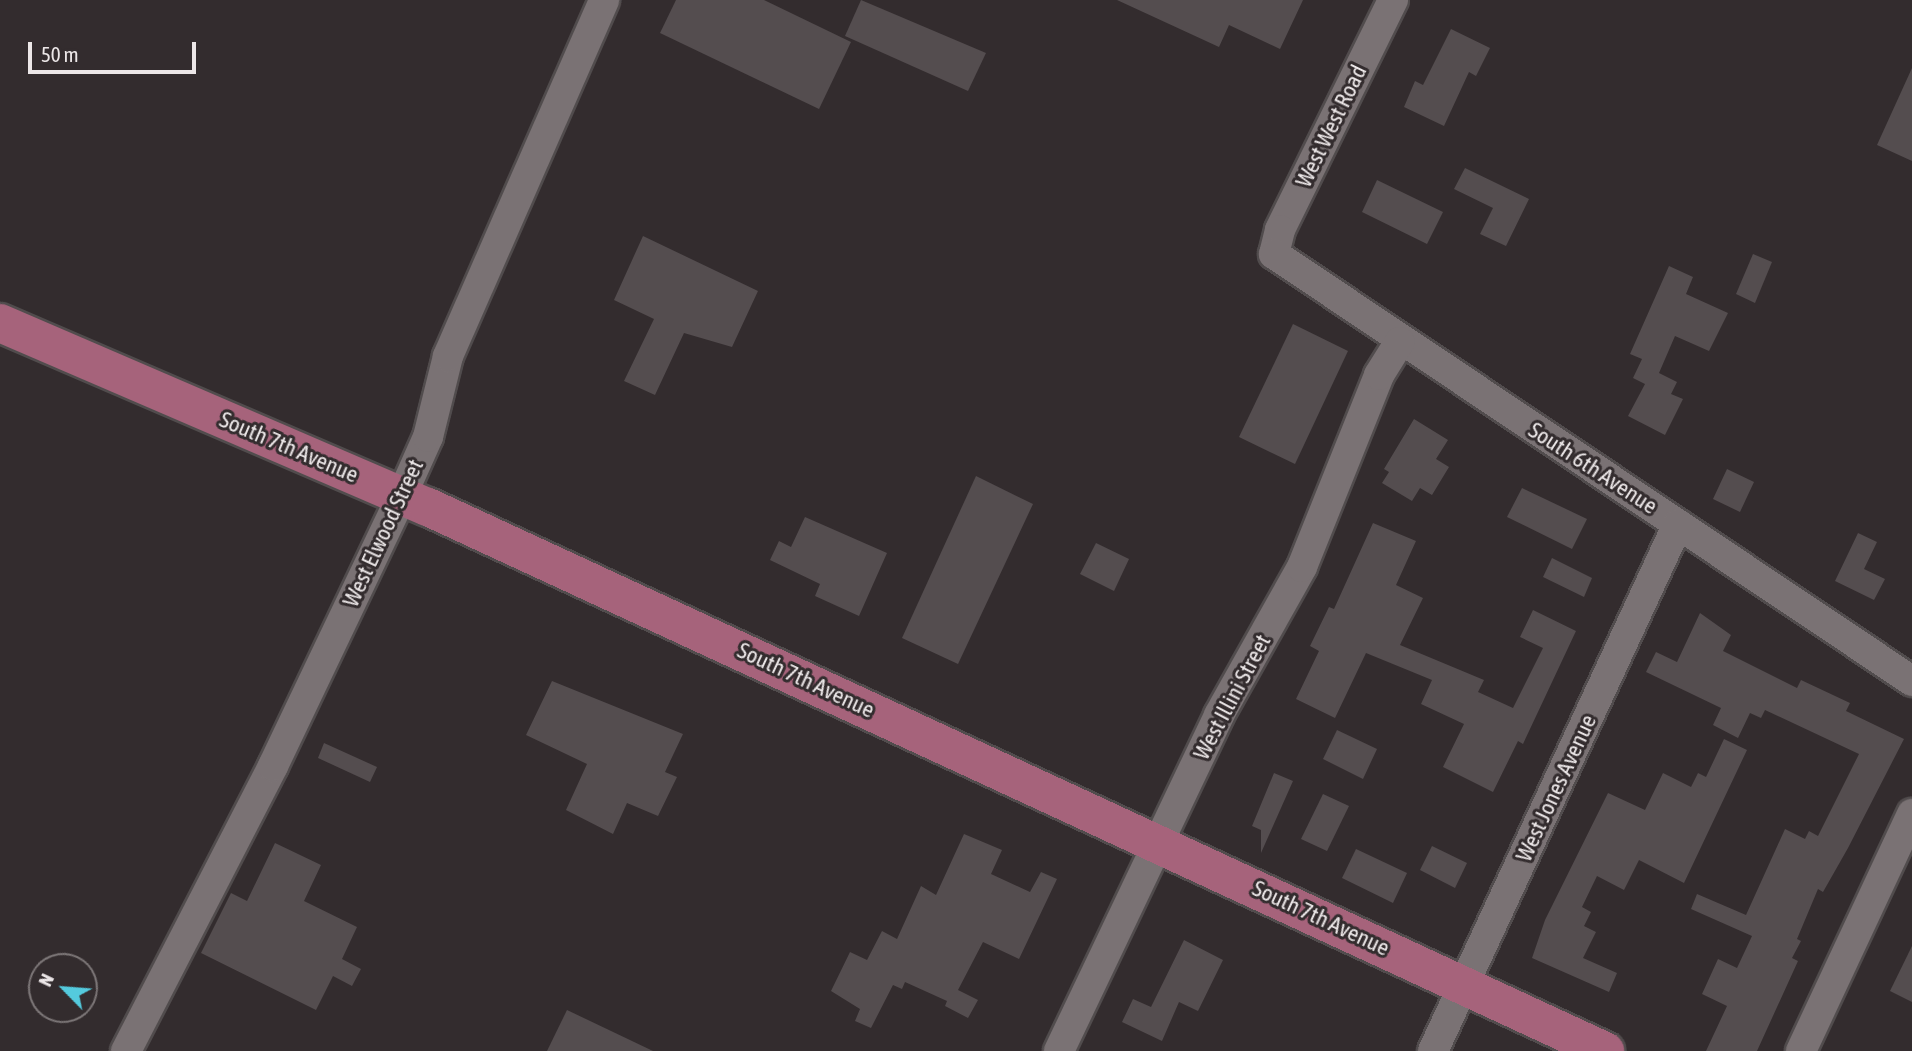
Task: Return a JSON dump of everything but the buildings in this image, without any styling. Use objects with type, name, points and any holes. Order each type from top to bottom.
[{"type":"main road","name":"South 7th Avenue","points":[[0,323],[402,495],[1605,1051]]},
{"type":"street","name":"West Elwood Street","points":[[126,1051],[273,766],[402,495],[428,437],[448,356],[604,0]]},
{"type":"street","name":"West West Road","points":[[1274,254],[1280,230],[1393,0]]},
{"type":"street","name":"South 6th Avenue","points":[[1274,254],[1400,342],[1912,681]]},
{"type":"street","name":"West Illini Street","points":[[1059,1051],[1157,842],[1302,567],[1379,375],[1400,342]]},
{"type":"street","name":"West Jones Avenue","points":[[1433,1051],[1678,524]]},
{"type":"street","points":[[1801,1051],[1912,814]]}]
